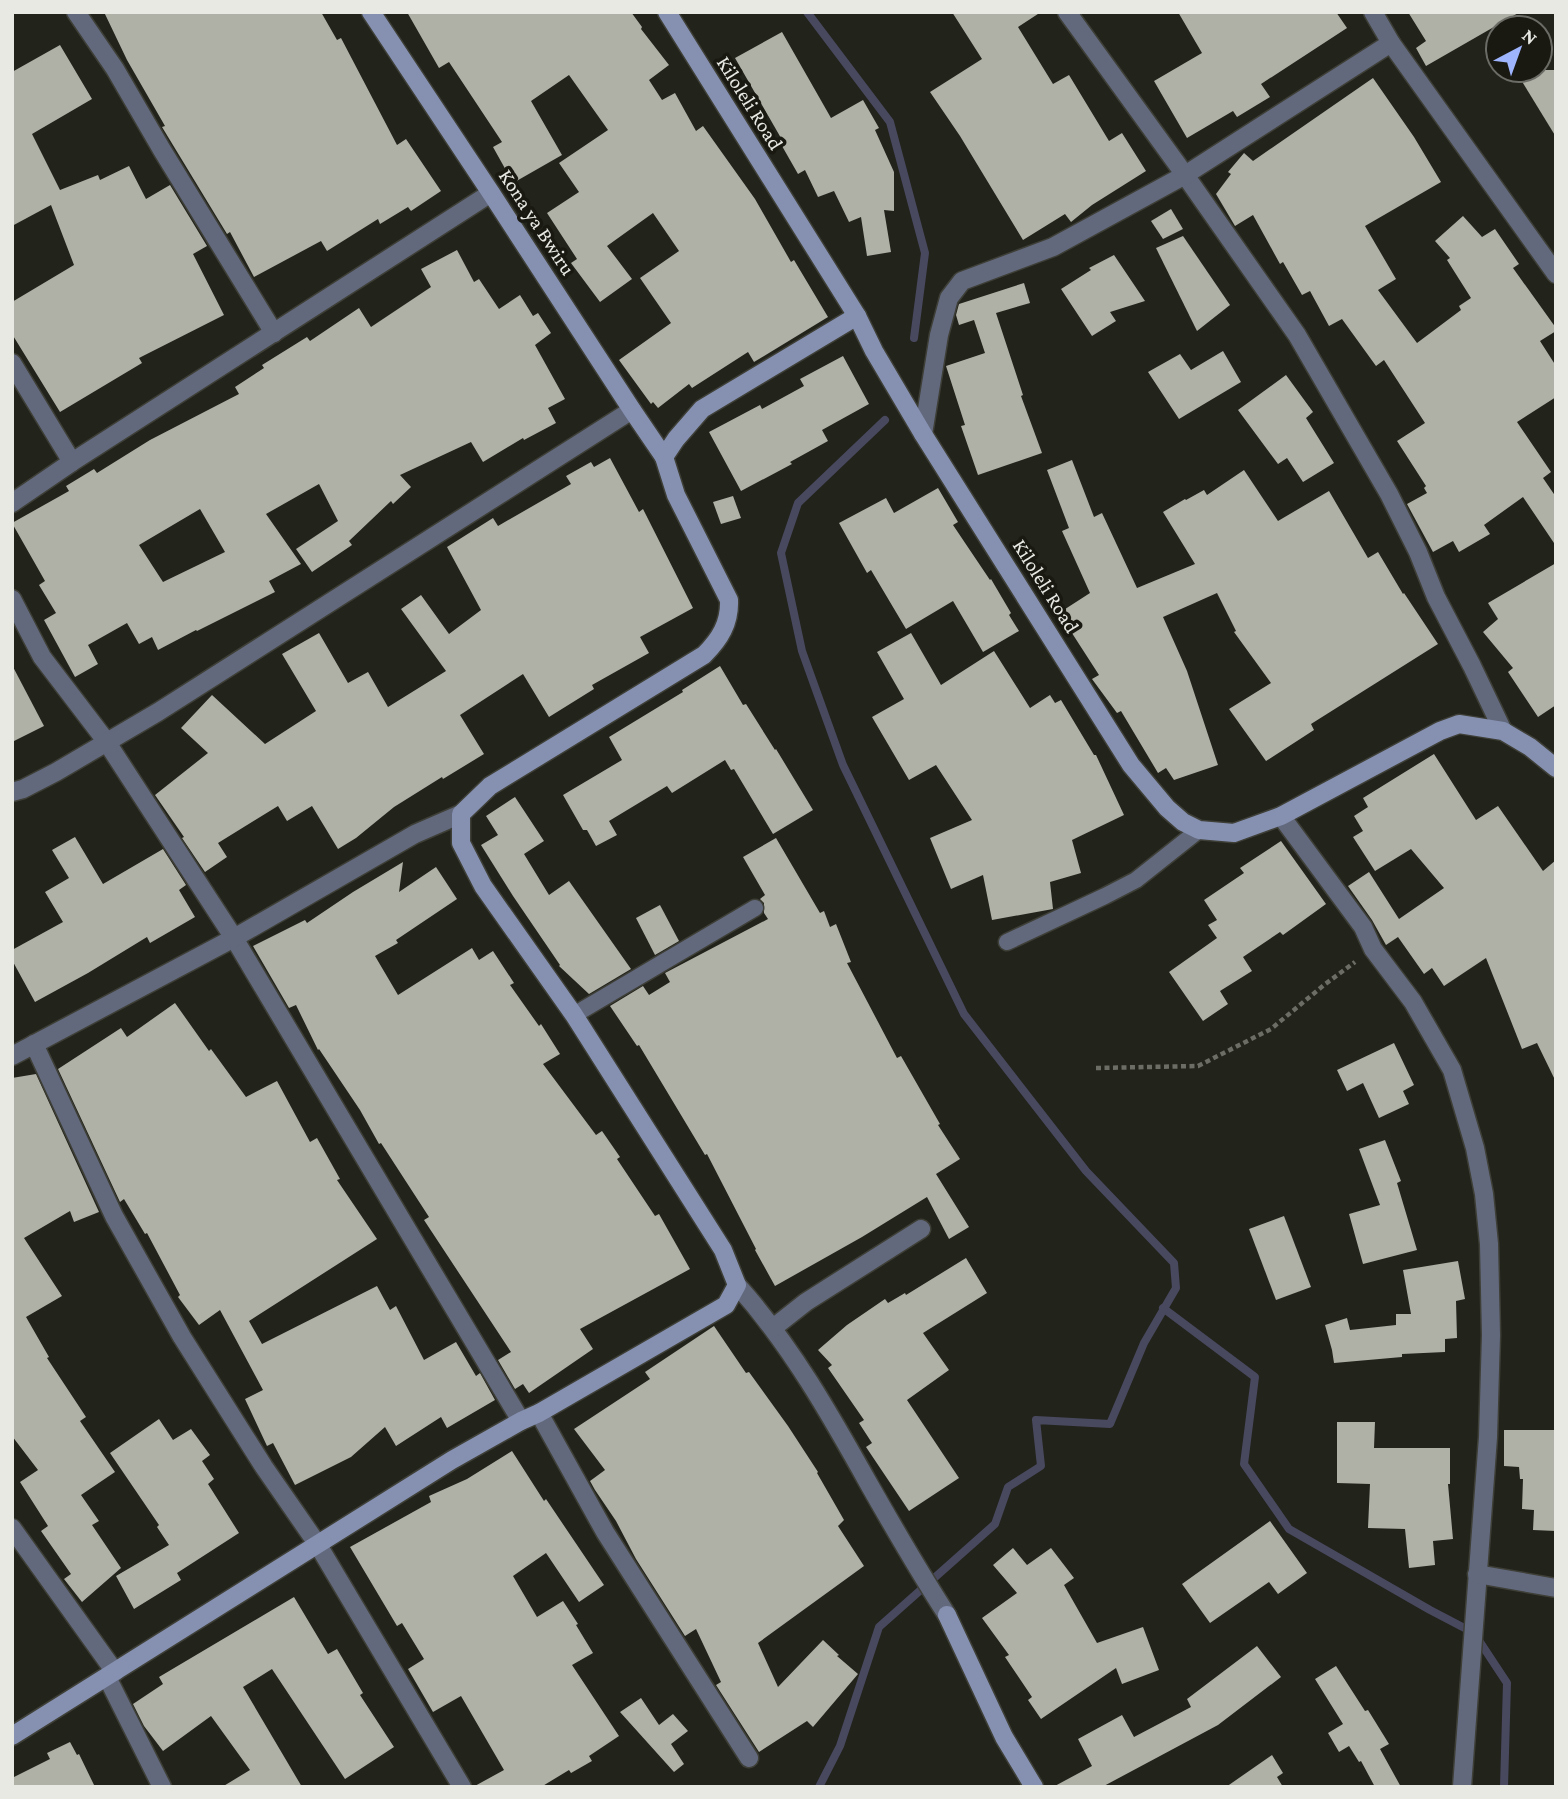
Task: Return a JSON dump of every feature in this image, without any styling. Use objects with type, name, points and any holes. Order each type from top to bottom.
[{"type":"main road","name":"Kona ya Bwiru","points":[[371,12],[664,457],[676,495],[729,600],[730,615],[724,629],[716,644],[704,655],[489,786],[461,814]]},
{"type":"main road","name":"Kiloleli Road","points":[[667,12],[857,316],[874,351],[923,433],[1131,765],[1167,808],[1183,822],[1199,830],[1234,833],[1281,816],[1440,731],[1460,724],[1503,731],[1530,747],[1556,768]]},
{"type":"main road","points":[[664,457],[702,410],[857,316]]},
{"type":"main road","points":[[12,1736],[452,1460],[726,1305],[737,1285],[723,1250],[574,1015],[484,886],[461,843],[461,814]]},
{"type":"main road","points":[[947,1615],[1004,1737],[1034,1787]]},
{"type":"street","points":[[76,12],[115,69],[274,333]]},
{"type":"street","points":[[1067,12],[1297,335],[1390,494],[1436,597],[1503,731]]},
{"type":"street","points":[[1373,12],[1391,43],[1556,274]]},
{"type":"street","points":[[923,433],[939,335],[949,298],[962,281],[1054,247],[1185,175],[1391,43]]},
{"type":"street","points":[[12,503],[491,193]]},
{"type":"street","points":[[12,363],[72,462]]},
{"type":"street","points":[[12,792],[56,772],[158,712],[632,410]]},
{"type":"street","points":[[12,598],[42,657],[106,741],[234,938],[520,1421]]},
{"type":"street","points":[[12,1056],[234,938],[415,834],[461,814]]},
{"type":"street","points":[[1281,816],[1413,1002],[1452,1070],[1475,1148],[1484,1194],[1489,1244],[1491,1335],[1488,1437],[1462,1787]]},
{"type":"street","points":[[34,1044],[114,1216],[182,1337],[264,1467],[318,1545],[462,1787]]},
{"type":"street","points":[[773,1328],[806,1303],[921,1229]]},
{"type":"street","points":[[737,1285],[773,1328],[824,1405],[947,1615]]},
{"type":"street","points":[[539,1413],[605,1532],[749,1758]]},
{"type":"street","points":[[12,1528],[111,1674],[162,1787]]},
{"type":"street","points":[[1477,1574],[1556,1588]]},
{"type":"lane","points":[[1007,942],[1136,880],[1199,830]]},
{"type":"lane","points":[[574,1015],[755,908]]},
{"type":"path","points":[[1096,1068],[1198,1066],[1271,1029],[1373,948]]},
{"type":"building","points":[[104,12],[321,12],[337,40],[341,38],[397,145],[406,139],[441,191],[411,211],[408,207],[380,224],[378,219],[327,251],[321,241],[254,277],[230,232],[227,234],[162,127],[165,126],[127,60]]},
{"type":"building","points":[[407,12],[631,12],[669,65],[649,80],[662,100],[675,93],[696,131],[703,126],[755,199],[791,262],[794,260],[828,317],[754,362],[748,352],[692,388],[689,384],[658,408],[653,402],[651,404],[619,360],[671,323],[640,278],[679,251],[653,213],[607,246],[632,279],[600,302],[571,263],[577,259],[547,213],[579,192],[559,163],[608,130],[569,75],[531,101],[562,155],[513,183],[493,147],[502,142],[449,62],[439,68]]},
{"type":"building","points":[[952,12],[1041,12],[1018,27],[1053,84],[1069,75],[1109,141],[1122,133],[1146,171],[1092,205],[1071,222],[1065,214],[1023,240],[930,92],[982,59]]},
{"type":"building","points":[[1178,12],[1336,12],[1347,28],[1261,84],[1270,97],[1237,117],[1233,111],[1187,138],[1154,81],[1202,53]]},
{"type":"building","points":[[1408,12],[1520,12],[1484,14],[1484,33],[1426,66],[1416,48],[1426,41]]},
{"type":"building","points":[[782,32],[831,118],[863,100],[879,128],[875,130],[894,172],[894,211],[884,210],[891,252],[867,256],[861,217],[849,222],[834,191],[818,197],[805,170],[798,174],[782,146],[785,145],[735,58]]},
{"type":"building","points":[[60,45],[92,99],[32,134],[60,190],[98,175],[100,180],[129,166],[146,199],[170,185],[207,246],[193,254],[224,315],[139,358],[142,363],[60,412],[12,334],[12,302],[74,265],[51,205],[12,226],[12,72]]},
{"type":"building","points":[[1554,70],[1556,70],[1556,137],[1524,84],[1554,84]]},
{"type":"building","points":[[1373,78],[1441,182],[1365,226],[1396,279],[1378,290],[1417,343],[1461,310],[1459,306],[1471,298],[1447,260],[1450,258],[1435,241],[1463,216],[1482,237],[1495,229],[1519,264],[1513,268],[1556,328],[1556,331],[1540,341],[1556,366],[1556,397],[1517,422],[1551,472],[1543,478],[1556,497],[1556,546],[1523,497],[1484,525],[1490,534],[1459,552],[1453,541],[1433,552],[1407,504],[1427,493],[1424,488],[1426,486],[1397,441],[1425,423],[1384,360],[1376,366],[1342,319],[1329,326],[1310,291],[1302,295],[1283,262],[1280,264],[1253,215],[1235,226],[1216,194],[1231,174],[1228,172],[1244,153],[1253,161]]},
{"type":"building","points":[[1171,209],[1183,229],[1163,239],[1151,221]]},
{"type":"building","points":[[1183,236],[1230,305],[1197,331],[1156,248]]},
{"type":"building","points":[[457,250],[474,282],[479,279],[499,309],[520,295],[533,316],[538,313],[551,333],[535,345],[565,399],[548,408],[556,423],[524,440],[523,438],[483,462],[471,442],[400,475],[411,487],[393,504],[391,501],[349,541],[352,545],[312,572],[296,549],[338,521],[319,484],[266,514],[301,564],[269,581],[275,592],[158,650],[152,637],[139,644],[127,623],[88,645],[98,664],[75,677],[44,620],[56,613],[39,585],[45,581],[12,523],[69,491],[66,486],[94,469],[97,473],[150,440],[239,394],[235,387],[264,368],[262,365],[307,337],[310,341],[359,308],[371,327],[431,287],[421,269]],"holes":[[[200,509],[225,552],[163,582],[139,545]]]},
{"type":"building","points":[[1114,255],[1145,301],[1110,312],[1116,321],[1092,336],[1061,289],[1091,270],[1089,268]]},
{"type":"building","points":[[1024,283],[1030,303],[996,313],[1023,395],[1021,396],[1042,453],[978,475],[961,426],[965,425],[946,366],[985,353],[974,320],[959,325],[956,315],[959,304]]},
{"type":"building","points":[[1223,351],[1241,382],[1179,419],[1148,372],[1180,354],[1191,370]]},
{"type":"building","points":[[843,356],[869,404],[822,430],[828,441],[741,491],[709,432],[760,405],[762,409],[804,386],[800,379]]},
{"type":"building","points":[[1286,375],[1313,412],[1306,418],[1334,463],[1303,482],[1287,458],[1278,464],[1238,410]]},
{"type":"building","points":[[610,458],[639,512],[643,509],[693,608],[640,637],[649,653],[592,685],[594,689],[549,717],[523,674],[460,715],[484,754],[394,807],[338,849],[312,806],[287,821],[278,806],[218,843],[227,857],[205,872],[155,795],[208,753],[181,728],[212,695],[265,744],[316,711],[282,654],[319,633],[348,683],[368,672],[388,707],[446,671],[401,609],[421,595],[449,634],[481,610],[447,547],[493,518],[498,526],[571,484],[566,476],[591,462],[594,467]]},
{"type":"building","points":[[1072,460],[1094,517],[1102,513],[1137,588],[1195,564],[1163,512],[1185,499],[1204,490],[1207,495],[1244,470],[1278,521],[1329,491],[1368,558],[1378,552],[1438,644],[1311,724],[1314,730],[1266,761],[1229,709],[1271,683],[1234,632],[1236,631],[1217,593],[1163,617],[1187,671],[1218,765],[1174,780],[1166,768],[1158,773],[1121,711],[1117,713],[1092,679],[1099,675],[1059,613],[1090,593],[1062,531],[1069,528],[1047,470]]},
{"type":"building","points":[[938,488],[958,522],[953,525],[991,579],[1019,631],[983,652],[953,601],[906,629],[871,570],[867,573],[839,523],[886,498],[894,513]]},
{"type":"building","points":[[733,496],[741,518],[721,524],[713,502]]},
{"type":"building","points":[[1556,563],[1556,705],[1538,717],[1508,672],[1513,668],[1483,632],[1498,619],[1488,603]]},
{"type":"building","points":[[911,633],[941,685],[994,651],[1030,708],[1050,695],[1055,703],[1061,700],[1096,755],[1124,815],[1072,840],[1081,873],[1050,882],[1053,909],[992,920],[983,875],[951,889],[930,838],[972,820],[936,765],[909,780],[872,717],[904,699],[877,652]]},
{"type":"building","points":[[12,665],[44,726],[12,742]]},
{"type":"building","points":[[720,666],[813,810],[773,834],[734,769],[731,770],[725,760],[672,793],[667,786],[609,821],[617,835],[596,846],[587,830],[583,830],[563,795],[622,760],[609,737]]},
{"type":"building","points":[[1434,754],[1476,820],[1498,806],[1543,871],[1556,860],[1556,1082],[1537,1043],[1522,1049],[1486,958],[1444,986],[1432,968],[1424,974],[1398,937],[1386,945],[1348,886],[1369,872],[1399,919],[1444,888],[1411,849],[1375,871],[1353,837],[1363,831],[1354,816],[1368,807],[1363,798]]},
{"type":"building","points":[[515,797],[544,841],[524,854],[549,895],[569,881],[631,969],[589,994],[559,966],[481,845],[498,835],[486,816]]},
{"type":"building","points":[[75,837],[103,884],[163,849],[186,885],[179,890],[195,917],[150,943],[147,937],[35,1002],[12,960],[12,950],[63,922],[45,892],[69,878],[52,850]]},
{"type":"building","points":[[776,838],[820,913],[824,911],[830,927],[836,924],[851,962],[847,963],[897,1058],[901,1056],[940,1124],[938,1125],[960,1159],[936,1174],[969,1227],[949,1239],[927,1197],[775,1286],[707,1154],[705,1155],[639,1045],[637,1046],[610,1006],[643,986],[649,995],[670,982],[665,973],[768,919],[764,913],[764,903],[760,899],[765,895],[743,857]]},
{"type":"building","points":[[1281,841],[1326,904],[1283,935],[1280,932],[1243,957],[1252,971],[1220,991],[1228,1004],[1203,1021],[1169,972],[1217,938],[1208,925],[1217,920],[1204,900],[1244,873],[1240,868]]},
{"type":"building","points":[[403,862],[399,892],[436,867],[457,899],[396,940],[398,943],[375,956],[398,995],[472,948],[479,960],[493,951],[514,983],[510,985],[539,1026],[541,1024],[560,1054],[543,1064],[596,1135],[602,1131],[655,1216],[659,1214],[690,1269],[580,1329],[593,1349],[529,1393],[523,1384],[515,1389],[498,1360],[511,1352],[424,1220],[429,1217],[318,1050],[296,1005],[289,1008],[253,946],[305,920],[307,923]]},
{"type":"building","points":[[660,905],[679,941],[655,955],[636,918]]},
{"type":"building","points":[[175,1003],[246,1097],[277,1081],[310,1142],[317,1138],[340,1179],[337,1180],[377,1239],[249,1321],[262,1344],[377,1286],[390,1310],[396,1306],[424,1360],[456,1342],[476,1376],[480,1373],[495,1400],[447,1428],[441,1417],[396,1446],[385,1427],[351,1457],[295,1485],[273,1443],[267,1446],[245,1399],[263,1390],[220,1310],[199,1325],[178,1297],[180,1295],[147,1233],[145,1234],[124,1199],[120,1202],[58,1069],[121,1028],[127,1037]]},
{"type":"building","points":[[1394,1043],[1414,1085],[1403,1091],[1409,1104],[1379,1118],[1363,1083],[1347,1091],[1337,1070]]},
{"type":"building","points":[[36,1074],[99,1212],[74,1222],[70,1211],[24,1238],[62,1296],[26,1317],[49,1357],[47,1358],[86,1417],[80,1421],[115,1472],[81,1495],[99,1521],[92,1525],[121,1568],[82,1602],[64,1579],[71,1574],[41,1531],[48,1526],[20,1482],[38,1470],[12,1436],[12,1078]]},
{"type":"building","points":[[1385,1140],[1401,1181],[1397,1183],[1417,1250],[1363,1264],[1349,1214],[1380,1205],[1359,1149]]},
{"type":"building","points":[[1284,1216],[1311,1287],[1276,1300],[1249,1229]]},
{"type":"building","points":[[966,1258],[987,1293],[923,1333],[949,1370],[907,1400],[959,1478],[909,1511],[866,1447],[872,1443],[859,1423],[864,1420],[828,1368],[832,1365],[818,1350],[847,1325],[885,1299],[888,1303],[905,1293],[906,1295]]},
{"type":"building","points":[[1458,1261],[1465,1299],[1456,1301],[1457,1338],[1445,1339],[1445,1352],[1402,1354],[1402,1357],[1334,1363],[1325,1325],[1347,1318],[1350,1330],[1396,1325],[1396,1314],[1411,1314],[1403,1270]]},
{"type":"building","points":[[714,1326],[746,1373],[749,1372],[788,1426],[818,1472],[844,1520],[838,1526],[864,1566],[758,1643],[778,1687],[823,1640],[858,1674],[813,1727],[807,1721],[759,1752],[716,1685],[721,1682],[696,1629],[685,1636],[595,1490],[590,1481],[605,1470],[574,1429],[650,1379],[645,1372]]},
{"type":"building","points":[[159,1419],[173,1440],[191,1429],[210,1455],[202,1461],[214,1479],[208,1484],[239,1533],[177,1573],[181,1580],[134,1609],[116,1576],[169,1545],[157,1527],[159,1525],[110,1453]]},
{"type":"building","points":[[1337,1422],[1375,1422],[1374,1448],[1450,1448],[1448,1484],[1453,1539],[1433,1541],[1435,1565],[1409,1568],[1405,1529],[1368,1528],[1370,1484],[1337,1483]]},
{"type":"building","points":[[1504,1430],[1556,1430],[1556,1531],[1533,1530],[1534,1510],[1522,1509],[1523,1479],[1520,1479],[1519,1467],[1504,1466]]},
{"type":"building","points":[[512,1451],[604,1585],[579,1602],[546,1553],[513,1576],[537,1617],[563,1601],[593,1653],[572,1665],[619,1736],[589,1756],[592,1761],[571,1773],[569,1770],[541,1787],[473,1787],[504,1770],[461,1696],[433,1712],[408,1669],[424,1659],[402,1623],[397,1626],[350,1547],[431,1502],[429,1496],[467,1479]]},
{"type":"building","points":[[1270,1521],[1307,1573],[1278,1594],[1269,1582],[1210,1623],[1182,1584]]},
{"type":"building","points":[[1013,1548],[1027,1565],[1051,1548],[1074,1578],[1064,1585],[1097,1643],[1143,1627],[1159,1670],[1122,1684],[1116,1668],[1041,1719],[1028,1700],[1032,1697],[1005,1657],[1009,1655],[982,1618],[1017,1593],[993,1565]]},
{"type":"building","points":[[294,1597],[328,1654],[337,1649],[363,1693],[360,1695],[394,1747],[345,1779],[272,1669],[243,1687],[302,1787],[222,1787],[250,1770],[211,1716],[163,1751],[144,1726],[133,1704],[163,1684],[159,1677]]},
{"type":"building","points":[[1257,1646],[1281,1677],[1218,1725],[1102,1787],[1053,1787],[1092,1766],[1078,1739],[1122,1715],[1134,1737],[1191,1707],[1187,1699]]},
{"type":"building","points":[[1336,1666],[1389,1744],[1380,1749],[1401,1787],[1375,1787],[1361,1761],[1359,1762],[1349,1746],[1339,1752],[1328,1733],[1343,1724],[1315,1679]]},
{"type":"building","points":[[641,1698],[659,1725],[673,1714],[688,1731],[671,1744],[684,1764],[674,1772],[620,1712]]},
{"type":"building","points":[[70,1742],[95,1787],[12,1787],[12,1778],[50,1759],[47,1753]]},
{"type":"building","points":[[1272,1755],[1283,1773],[1277,1777],[1283,1787],[1226,1787]]},
{"type":"waterway","points":[[807,12],[890,122],[925,253],[914,338]]},
{"type":"waterway","points":[[819,1787],[840,1746],[879,1627],[995,1524],[1008,1487],[1041,1466],[1036,1420],[1110,1424],[1144,1343],[1176,1288],[1174,1263],[1086,1171],[964,1014],[843,765],[802,651],[781,553],[798,503],[885,420]]},
{"type":"waterway","points":[[1163,1308],[1255,1377],[1244,1464],[1289,1529],[1474,1633],[1507,1683],[1504,1787]]}]
